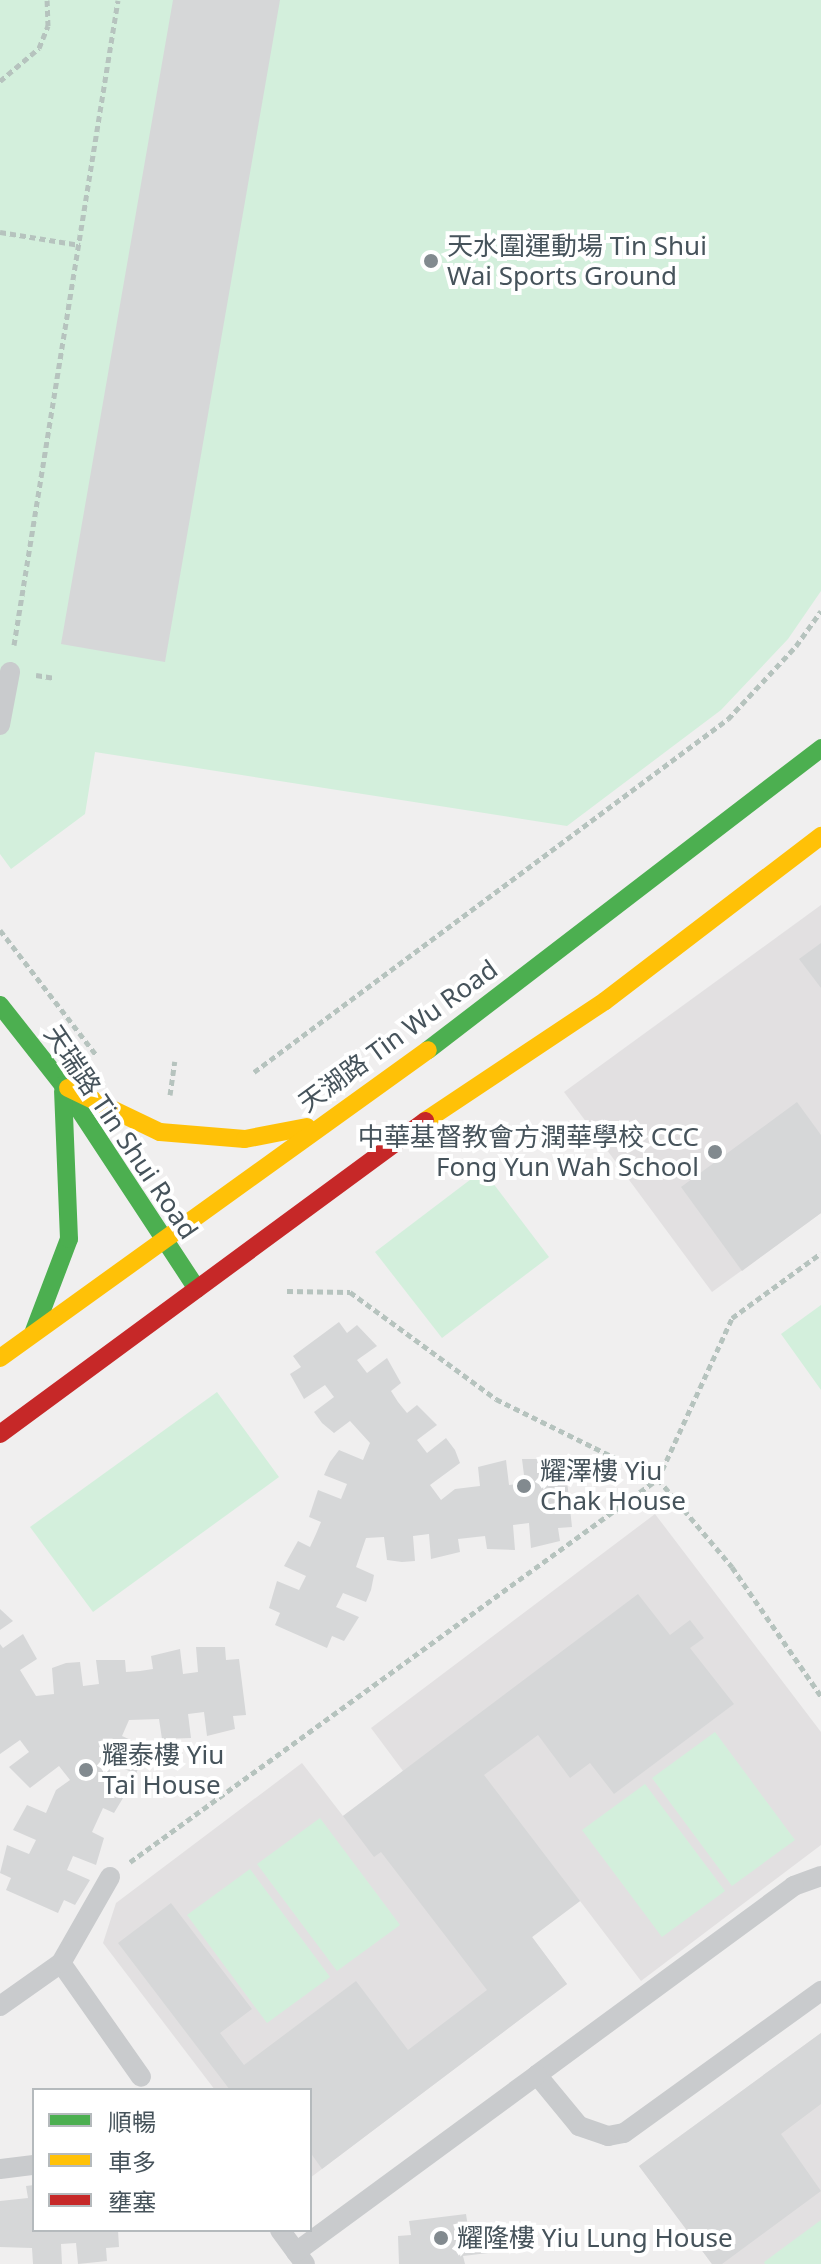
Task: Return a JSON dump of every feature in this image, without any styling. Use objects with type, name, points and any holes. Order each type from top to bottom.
[{"type":"main road","name":"天湖路 Tin Wu Road","points":[[0,1358],[161,1237],[430,1048],[821,748]]},
{"type":"main road","points":[[0,1434],[476,1083],[605,1001],[821,836]]},
{"type":"main road","name":"天瑞路 Tin Shui Road","points":[[0,1005],[63,1085],[197,1289]]},
{"type":"main road","points":[[63,1085],[107,1111],[174,1134],[245,1139],[325,1122]]},
{"type":"main road","points":[[33,1333],[69,1239],[63,1085]]},
{"type":"lane","points":[[0,725],[10,672]]},
{"type":"lane","points":[[282,2232],[301,2258],[537,2075],[794,1886],[821,1876]]},
{"type":"lane","points":[[0,2006],[61,1963],[110,1877]]},
{"type":"lane","points":[[61,1963],[141,2077]]},
{"type":"lane","points":[[537,2075],[579,2126],[593,2133],[624,2133],[821,1991]]},
{"type":"lane","points":[[0,2169],[32,2165]]},
{"type":"path","points":[[0,81],[39,48],[48,26],[47,0]]},
{"type":"path","points":[[55,678],[10,672],[118,0]]},
{"type":"path","points":[[0,232],[80,245]]},
{"type":"path","points":[[254,1072],[728,719],[796,646],[821,611]]},
{"type":"path","points":[[0,930],[107,1066]]},
{"type":"path","points":[[160,1094],[170,1097],[175,1061]]},
{"type":"path","points":[[110,1877],[658,1479],[732,1318],[821,1253]]},
{"type":"path","points":[[287,1291],[350,1292],[496,1399],[658,1479],[732,1567],[821,1696]]},
{"type":"shaded area","name":"中華基督教會方潤華學校 CCC Fong Yun Wah School","points":[[821,905],[821,1213],[712,1292],[564,1092]]},
{"type":"shaded area","points":[[655,1514],[821,1732],[821,1845],[641,1981],[580,1901],[532,1937],[567,1984],[312,2176],[312,2088],[213,2088],[103,1943],[116,1903],[302,1763],[343,1816],[403,1771],[371,1728]]},
{"type":"shaded area","points":[[821,2033],[821,2264],[712,2264],[639,2166]]},
{"type":"green space","name":"天水圍運動場 Tin Shui Wai Sports Ground","points":[[0,0],[821,0],[821,591],[788,639],[721,710],[567,826],[95,752],[85,814],[11,869],[0,854]]},
{"type":"green space","points":[[483,1170],[549,1257],[442,1338],[375,1252]]},
{"type":"green space","points":[[821,1305],[821,1390],[781,1334]]},
{"type":"green space","points":[[217,1392],[279,1477],[93,1612],[30,1527]]},
{"type":"green space","points":[[715,1732],[795,1840],[732,1886],[652,1778]]},
{"type":"green space","points":[[645,1784],[725,1891],[662,1937],[582,1830]]},
{"type":"green space","points":[[320,1818],[400,1925],[337,1971],[257,1864]]},
{"type":"green space","points":[[250,1869],[330,1977],[267,2023],[187,1915]]},
{"type":"green space","points":[[821,2220],[821,2264],[765,2264],[764,2262]]},
{"type":"building","points":[[173,0],[280,0],[165,662],[61,644]]},
{"type":"building","points":[[821,943],[821,988],[799,959]]},
{"type":"building","points":[[797,1102],[821,1135],[821,1213],[742,1271],[681,1187]]},
{"type":"building","name":"耀澤樓 Yiu Chak House","points":[[339,1322],[347,1333],[357,1325],[377,1346],[357,1360],[367,1373],[387,1358],[401,1383],[391,1391],[398,1402],[407,1413],[417,1405],[437,1425],[417,1440],[427,1453],[446,1438],[455,1450],[460,1463],[430,1485],[441,1500],[455,1489],[480,1486],[478,1467],[506,1460],[509,1485],[525,1483],[522,1459],[551,1459],[552,1472],[566,1471],[572,1527],[558,1528],[560,1541],[531,1548],[529,1523],[513,1525],[515,1550],[487,1549],[485,1536],[458,1539],[460,1552],[431,1559],[429,1534],[413,1536],[415,1561],[402,1562],[387,1560],[384,1537],[366,1538],[356,1567],[374,1575],[371,1590],[366,1602],[343,1593],[336,1607],[359,1617],[344,1641],[332,1636],[327,1648],[275,1625],[280,1613],[269,1608],[277,1581],[299,1590],[306,1576],[284,1566],[298,1541],[310,1547],[316,1534],[321,1522],[309,1517],[318,1490],[341,1499],[347,1484],[324,1475],[330,1462],[339,1450],[363,1460],[370,1443],[350,1421],[334,1433],[322,1423],[314,1412],[334,1397],[325,1385],[304,1399],[290,1374],[301,1367],[293,1356]]},
{"type":"building","points":[[638,1594],[670,1635],[690,1620],[704,1638],[690,1648],[734,1704],[614,1794],[590,1763],[570,1778],[538,1735],[484,1775],[580,1901],[532,1937],[567,1984],[322,2169],[312,2155],[312,2088],[228,2088],[118,1943],[171,1903],[252,2009],[220,2033],[244,2065],[356,1981],[408,2050],[487,1990],[381,1852],[374,1857],[343,1816]]},
{"type":"building","points":[[0,1609],[13,1621],[0,1630]]},
{"type":"building","name":"耀泰樓 Yiu Tai House","points":[[23,1634],[37,1659],[20,1670],[36,1696],[54,1694],[52,1668],[66,1663],[80,1662],[83,1686],[99,1684],[96,1660],[125,1660],[126,1672],[140,1671],[153,1669],[151,1656],[180,1649],[183,1674],[198,1672],[196,1647],[225,1647],[226,1660],[239,1659],[246,1715],[233,1716],[235,1729],[207,1736],[204,1712],[188,1714],[191,1738],[162,1739],[159,1719],[129,1720],[122,1736],[144,1746],[141,1761],[136,1774],[113,1764],[107,1778],[129,1788],[114,1813],[103,1808],[92,1832],[104,1838],[96,1865],[73,1856],[67,1870],[90,1880],[75,1905],[64,1900],[58,1913],[6,1890],[11,1878],[0,1873],[7,1845],[29,1854],[36,1840],[13,1830],[27,1805],[46,1813],[56,1790],[70,1780],[59,1766],[30,1788],[9,1767],[29,1752],[20,1740],[0,1754],[0,1644],[3,1648]]},
{"type":"building","points":[[821,2033],[821,2104],[781,2134],[821,2191],[722,2264],[712,2264],[639,2166]]},
{"type":"building","points":[[32,2185],[32,2232],[118,2232],[119,2247],[106,2248],[107,2261],[78,2264],[76,2243],[61,2244],[62,2264],[33,2264],[32,2248],[0,2247],[0,2201],[28,2198],[26,2186]]},
{"type":"building","name":"耀隆樓 Yiu Lung House","points":[[466,2214],[468,2227],[480,2225],[488,2253],[463,2256],[465,2264],[399,2264],[398,2236],[411,2235],[409,2221]]},
{"type":"traffic: fast","points":[[428,1050],[821,748]]},
{"type":"traffic: fast","points":[[0,1005],[63,1085],[197,1289]]},
{"type":"traffic: fast","points":[[34,1331],[69,1239],[63,1091]]},
{"type":"traffic: slow","points":[[425,1121],[605,1001],[821,836]]},
{"type":"traffic: slow","points":[[0,1358],[428,1050]]},
{"type":"traffic: slow","points":[[68,1088],[160,1132],[245,1139],[307,1127]]},
{"type":"traffic: jam","points":[[0,1434],[425,1121]]},
{"type":"place","name":"天水圍運動場 Tin Shui Wai Sports Ground","points":[[431,261]]},
{"type":"place","name":"中華基督教會方潤華學校 CCC Fong Yun Wah School","points":[[715,1152]]},
{"type":"place","name":"耀澤樓 Yiu Chak House","points":[[524,1486]]},
{"type":"place","name":"耀泰樓 Yiu Tai House","points":[[86,1770]]},
{"type":"place","name":"耀隆樓 Yiu Lung House","points":[[441,2238]]}]
